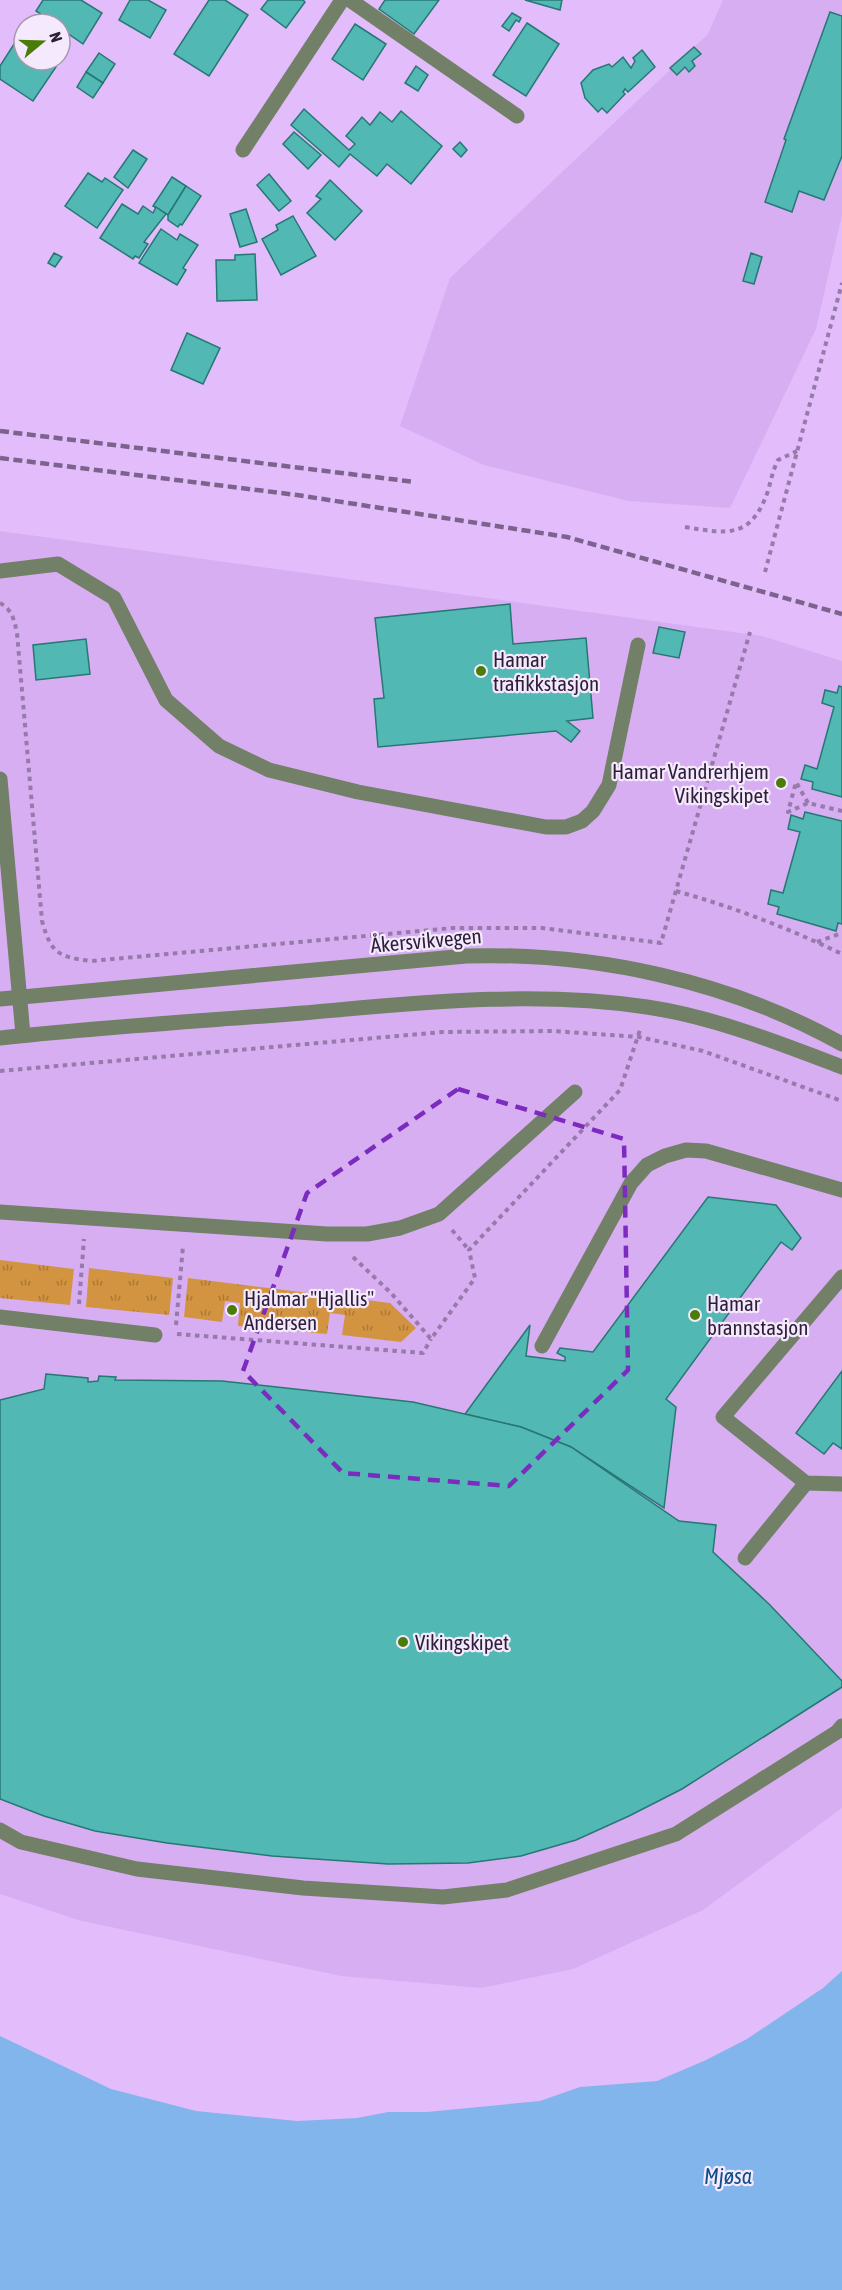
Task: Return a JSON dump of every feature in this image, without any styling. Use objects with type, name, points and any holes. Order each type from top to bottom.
[{"type":"street","points":[[243,150],[342,0]]},
{"type":"street","points":[[350,0],[518,116]]},
{"type":"street","points":[[0,571],[58,564],[114,598],[166,700],[219,746],[269,770],[358,792],[546,827],[566,827],[582,821],[593,811],[609,785],[638,645]]},
{"type":"street","points":[[0,779],[3,856],[23,1035]]},
{"type":"street","name":"Åkersvikvegen","points":[[0,999],[456,957],[518,955],[606,965],[695,985],[779,1013],[842,1044]]},
{"type":"street","points":[[0,1038],[446,1001],[557,999],[646,1007],[693,1017],[771,1040],[842,1067]]},
{"type":"street","points":[[0,1212],[327,1234],[367,1234],[400,1228],[439,1214],[575,1092]]},
{"type":"street","points":[[542,1346],[631,1183],[647,1165],[665,1156],[686,1150],[706,1151],[842,1190]]},
{"type":"street","points":[[842,1277],[723,1417],[806,1483],[842,1484]]},
{"type":"street","points":[[0,1317],[155,1335]]},
{"type":"street","points":[[745,1558],[806,1483]]},
{"type":"street","points":[[0,1830],[21,1842],[137,1869],[161,1872],[303,1888],[443,1897],[507,1890],[676,1834],[837,1732],[842,1726]]},
{"type":"path","points":[[765,572],[842,283]]},
{"type":"path","points":[[685,527],[724,533],[747,525],[760,511],[778,460],[798,451]]},
{"type":"path","points":[[0,603],[8,608],[13,616],[17,633],[42,921],[48,941],[57,953],[72,959],[91,961],[453,928],[542,928],[661,943],[750,632]]},
{"type":"path","points":[[808,803],[796,782],[788,812],[808,803],[842,811]]},
{"type":"path","points":[[676,891],[728,906],[842,954]]},
{"type":"path","points":[[817,942],[842,933]]},
{"type":"path","points":[[184,1224],[175,1334],[423,1353],[431,1338],[475,1278],[469,1250],[620,1090],[644,1018]]},
{"type":"path","points":[[0,1071],[443,1032],[553,1031],[639,1037],[703,1051],[842,1101]]},
{"type":"path","points":[[77,1326],[86,1218]]},
{"type":"path","points":[[327,1234],[390,1293],[431,1338]]},
{"type":"highlighted area","points":[[458,1089],[624,1139],[628,1370],[509,1486],[343,1473],[243,1371],[307,1193]]},
{"type":"shaded area","points":[[723,0],[842,0],[842,215],[816,329],[730,508],[629,501],[484,465],[400,426],[450,278],[708,34]]},
{"type":"shaded area","points":[[0,531],[762,636],[842,661],[842,1808],[703,1910],[573,1969],[481,1988],[341,1976],[78,1920],[0,1894]]},
{"type":"green space","points":[[0,1260],[74,1269],[70,1305],[0,1298]]},
{"type":"green space","points":[[89,1268],[173,1278],[169,1315],[86,1307]]},
{"type":"green space","points":[[188,1278],[390,1303],[416,1328],[401,1342],[342,1335],[345,1315],[330,1313],[327,1334],[238,1326],[240,1303],[225,1301],[222,1322],[184,1317]]},
{"type":"water","name":"Mjøsa","points":[[842,1971],[842,2290],[0,2290],[0,2036],[111,2089],[196,2111],[297,2121],[357,2118],[388,2112],[427,2112],[540,2101],[580,2087],[657,2081],[747,2039],[823,1988]]},
{"type":"building","points":[[43,0],[81,0],[102,13],[83,44],[72,36],[72,12],[36,11]]},
{"type":"building","points":[[130,0],[148,0],[166,10],[150,38],[119,20]]},
{"type":"building","points":[[209,0],[225,0],[248,15],[209,76],[174,54]]},
{"type":"building","points":[[268,0],[303,0],[305,2],[286,28],[261,9]]},
{"type":"building","points":[[385,0],[439,0],[414,34],[379,9]]},
{"type":"building","points":[[525,0],[562,0],[560,10]]},
{"type":"building","points":[[830,12],[842,16],[842,156],[824,200],[799,191],[792,212],[765,202],[786,140],[784,139]]},
{"type":"building","points":[[512,13],[521,18],[519,22],[516,20],[509,31],[502,26]]},
{"type":"building","points":[[527,23],[559,44],[526,96],[493,75]]},
{"type":"building","points":[[355,24],[386,44],[363,80],[332,59]]},
{"type":"building","points":[[12,47],[12,72],[53,72],[33,101],[0,79],[0,66]]},
{"type":"building","points":[[694,47],[701,54],[692,61],[695,66],[689,72],[685,67],[677,75],[670,68]]},
{"type":"building","points":[[642,50],[655,67],[628,92],[625,89],[623,92],[625,94],[607,113],[602,108],[598,112],[585,98],[581,83],[593,70],[609,64],[612,67],[623,57],[631,68],[635,61],[633,58]]},
{"type":"building","points":[[99,53],[115,64],[103,83],[86,72]]},
{"type":"building","points":[[416,66],[428,75],[418,91],[405,83]]},
{"type":"building","points":[[86,72],[103,83],[93,98],[77,87]]},
{"type":"building","points":[[304,109],[349,150],[355,144],[346,136],[362,117],[370,125],[380,112],[392,122],[401,111],[442,146],[411,184],[387,164],[377,176],[350,154],[339,167],[291,125]]},
{"type":"building","points":[[294,132],[321,155],[308,169],[283,144]]},
{"type":"building","points":[[460,142],[467,150],[461,157],[453,149]]},
{"type":"building","points":[[133,150],[147,159],[128,188],[114,177]]},
{"type":"building","points":[[88,173],[102,182],[105,178],[123,190],[97,228],[65,206]]},
{"type":"building","points":[[269,174],[291,201],[279,211],[257,185]]},
{"type":"building","points":[[172,177],[186,186],[168,215],[153,206]]},
{"type":"building","points":[[330,180],[362,211],[335,240],[307,213],[321,199],[316,196]]},
{"type":"building","points":[[186,186],[201,196],[182,225],[178,227],[168,220],[168,215]]},
{"type":"building","points":[[122,204],[138,214],[143,206],[153,213],[156,207],[166,214],[144,242],[148,244],[139,258],[135,256],[133,259],[100,238]]},
{"type":"building","points":[[246,209],[257,242],[240,247],[230,214]]},
{"type":"building","points":[[293,216],[316,256],[281,275],[262,239],[278,230],[276,225]]},
{"type":"building","points":[[161,229],[177,240],[180,234],[198,245],[183,268],[186,270],[177,285],[139,263]]},
{"type":"building","points":[[54,253],[62,257],[55,267],[48,263]]},
{"type":"building","points":[[751,253],[762,257],[754,284],[743,281]]},
{"type":"building","points":[[255,254],[257,300],[217,301],[216,260],[235,260],[235,255]]},
{"type":"building","points":[[187,333],[220,348],[203,384],[171,370]]},
{"type":"building","points":[[510,604],[513,644],[586,638],[593,718],[567,721],[580,731],[571,742],[556,731],[378,747],[374,699],[384,698],[375,618]]},
{"type":"building","points":[[659,627],[685,632],[679,658],[653,653]]},
{"type":"building","points":[[86,639],[90,674],[36,680],[33,645]]},
{"type":"building","points":[[839,686],[842,687],[842,797],[812,789],[813,782],[801,779],[805,765],[817,769],[834,707],[822,703],[825,690],[837,693]]},
{"type":"building","points":[[805,812],[842,821],[842,924],[838,923],[836,931],[777,914],[779,907],[768,904],[771,890],[783,893],[800,832],[788,829],[791,815],[803,819]]},
{"type":"building","points":[[708,1197],[776,1205],[801,1238],[792,1250],[781,1242],[666,1399],[676,1407],[664,1508],[571,1447],[521,1427],[465,1414],[530,1325],[526,1356],[565,1361],[565,1357],[557,1353],[560,1348],[593,1352]]},
{"type":"building","points":[[842,1371],[842,1449],[833,1443],[824,1454],[796,1433]]},
{"type":"building","name":"Vikingskipet","points":[[46,1374],[88,1378],[88,1382],[98,1381],[99,1376],[116,1377],[115,1380],[222,1381],[413,1402],[521,1427],[571,1447],[679,1521],[716,1525],[713,1552],[769,1604],[842,1681],[842,1687],[682,1789],[576,1840],[521,1856],[468,1863],[388,1864],[272,1856],[167,1843],[95,1831],[44,1816],[0,1799],[0,1400],[44,1389]]},
{"type":"railway","points":[[0,431],[415,482]]},
{"type":"railway","points":[[0,458],[297,495],[567,537],[842,614]]},
{"type":"place","name":"Hamar trafikkstasjon","points":[[481,671]]},
{"type":"place","name":"Hamar Vandrerhjem Vikingskipet","points":[[781,783]]},
{"type":"place","name":"Hjalmar \"Hjallis\" Andersen","points":[[232,1310]]},
{"type":"place","name":"Hamar brannstasjon","points":[[695,1315]]},
{"type":"place","name":"Vikingskipet","points":[[403,1642]]}]
